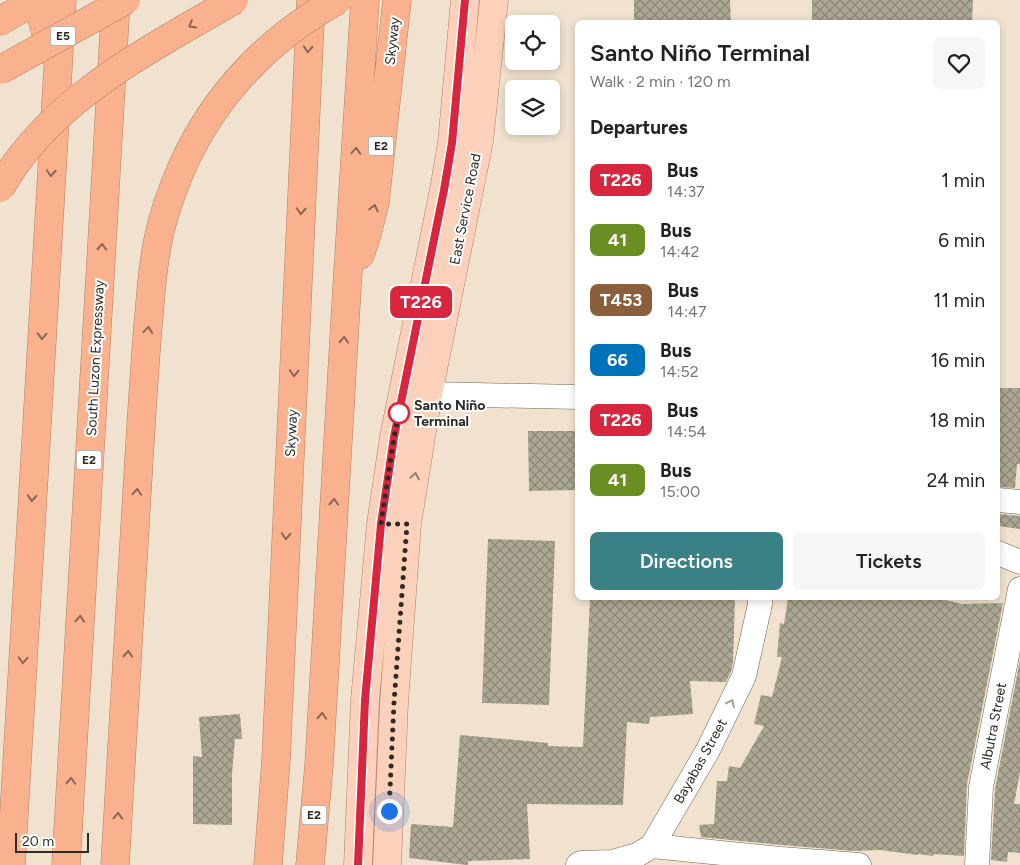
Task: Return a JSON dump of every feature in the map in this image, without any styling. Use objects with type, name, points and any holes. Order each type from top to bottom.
[{"type":"highway","points":[[0,21],[37,0],[57,72]]},
{"type":"highway","points":[[11,865],[62,0]]},
{"type":"highway","name":"South Luzon Expressway","points":[[66,865],[116,0]]},
{"type":"highway","name":"E5","points":[[0,70],[126,0]]},
{"type":"highway","points":[[0,188],[30,146],[80,97],[126,64],[234,0]]},
{"type":"highway","name":"Skyway","points":[[268,865],[276,760],[311,0]]},
{"type":"highway","points":[[115,865],[144,364],[154,265],[164,215],[192,146],[214,108],[227,91],[284,36],[304,20],[338,0]]},
{"type":"highway","name":"Skyway","points":[[310,865],[319,765],[365,0]]},
{"type":"highway","name":"Skyway","points":[[347,287],[367,234],[375,202],[397,0]]},
{"type":"main road","name":"East Service Road","points":[[358,865],[365,700],[381,524],[394,437],[452,143],[464,0]]},
{"type":"main road","name":"East Service Road","points":[[387,865],[394,703],[407,524],[428,394],[479,141],[494,0]]},
{"type":"main road","points":[[381,524],[407,524]]},
{"type":"street","points":[[428,394],[575,397]]},
{"type":"street","points":[[1000,500],[1020,502]]},
{"type":"street","points":[[1000,554],[1020,562]]},
{"type":"street","name":"Albutra Street","points":[[977,865],[980,787],[1020,589]]},
{"type":"street","name":"Bayabas Street","points":[[652,846],[708,750],[744,676],[760,600]]},
{"type":"street","points":[[578,865],[581,863],[621,860],[637,855],[652,846],[859,865]]},
{"type":"building","points":[[634,0],[730,0],[731,20],[634,20]]},
{"type":"building","points":[[812,0],[973,0],[972,20],[812,20]]},
{"type":"building","points":[[1000,388],[1020,388],[1020,464],[1017,464],[1015,488],[1000,487]]},
{"type":"building","points":[[528,431],[575,431],[575,490],[529,491]]},
{"type":"building","points":[[1000,514],[1020,516],[1020,529],[1000,526]]},
{"type":"building","points":[[488,539],[555,541],[549,705],[482,703]]},
{"type":"building","points":[[590,600],[735,600],[733,663],[726,682],[690,681],[693,714],[650,717],[649,724],[627,722],[623,805],[527,804],[530,859],[468,861],[467,865],[409,858],[411,824],[453,827],[460,735],[548,743],[548,746],[583,747]]},
{"type":"building","points":[[788,600],[945,600],[962,604],[1003,603],[967,784],[964,856],[918,855],[880,850],[854,851],[701,837],[699,825],[714,824],[717,781],[727,781],[729,766],[740,768],[764,726],[754,724],[761,695],[772,697],[782,657],[777,657],[780,623],[784,624]]},
{"type":"building","points":[[1020,660],[1020,772],[1014,804],[1020,804],[1020,853],[1008,852],[1007,862],[991,860],[995,789]]},
{"type":"building","points":[[240,714],[242,739],[235,739],[232,774],[232,825],[193,824],[193,756],[202,757],[199,717]]},
{"type":"bus line","name":"T226","points":[[358,865],[365,700],[381,524],[394,437],[452,143],[465,0]]},
{"type":"place","name":"Santo Niño Terminal","points":[[399,413]]},
{"type":"route","points":[[389,811],[394,703],[407,524],[381,524],[399,413]]}]
